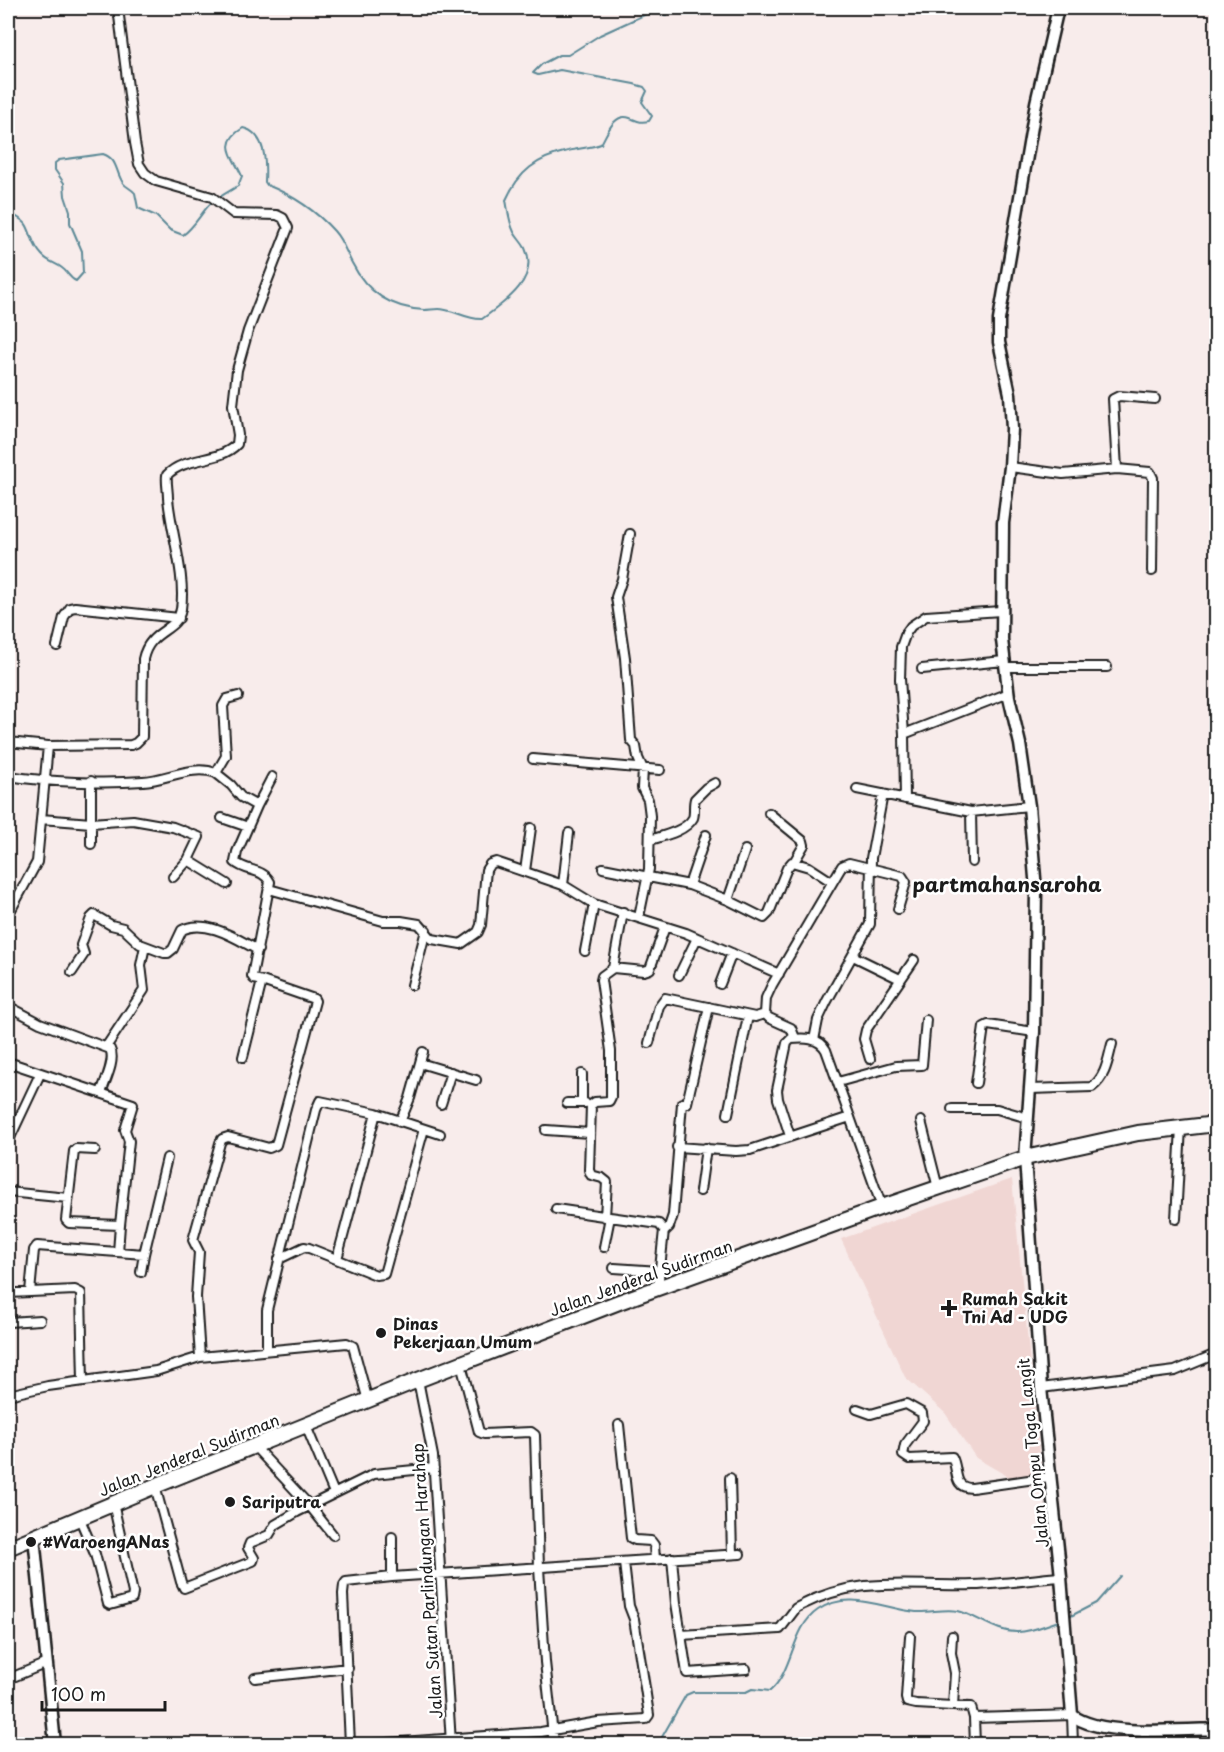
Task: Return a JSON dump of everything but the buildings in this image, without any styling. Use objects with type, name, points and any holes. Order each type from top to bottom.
[{"type":"highway","name":"Jalan Jenderal Sudirman","points":[[8,1548],[155,1485],[418,1380],[658,1288],[882,1207],[1025,1158],[1138,1133],[1216,1124]]},
{"type":"main road","name":"Jalan Ompu Toga Langit","points":[[1058,8],[1036,103],[999,320],[999,342],[1010,394],[1012,429],[1003,523],[1001,611],[1004,664],[1020,744],[1029,806],[1036,890],[1034,1032],[1025,1158],[1041,1388],[1061,1576],[1072,1715]]},
{"type":"main road","points":[[34,1537],[55,1744]]},
{"type":"main road","points":[[1072,1715],[1086,1723],[1117,1730],[1214,1729]]},
{"type":"street","points":[[8,742],[48,746],[131,745],[140,740],[143,730],[146,647],[157,635],[175,623],[178,618],[182,589],[166,478],[173,469],[230,451],[237,444],[238,435],[233,405],[237,370],[248,331],[288,228],[283,218],[277,215],[238,215],[230,212],[212,196],[156,181],[145,173],[139,164],[135,143],[118,8]]},
{"type":"street","points":[[1117,469],[1113,399],[1119,396],[1155,399]]},
{"type":"street","points":[[1010,467],[1063,474],[1117,469],[1146,471],[1152,474],[1152,571]]},
{"type":"street","points":[[630,534],[616,602],[625,658],[631,740],[636,746],[643,769],[642,788],[648,800],[650,840],[648,875],[639,917]]},
{"type":"street","points":[[57,646],[64,617],[70,608],[178,618]]},
{"type":"street","points":[[905,799],[900,679],[901,646],[906,633],[911,626],[926,616],[1001,611]]},
{"type":"street","points":[[922,669],[1004,664],[1107,667]]},
{"type":"street","points":[[904,734],[1009,693]]},
{"type":"street","points":[[216,773],[226,756],[223,706],[229,698],[238,696]]},
{"type":"street","points":[[8,911],[37,862],[48,746]]},
{"type":"street","points":[[532,759],[660,770]]},
{"type":"street","points":[[8,776],[44,780],[144,781],[201,770],[216,773],[241,797],[257,806]]},
{"type":"street","points":[[200,1357],[196,1297],[199,1252],[193,1240],[220,1143],[222,1139],[228,1137],[269,1148],[276,1145],[315,1001],[252,976],[270,882],[266,875],[239,866],[236,862],[237,852],[272,777]]},
{"type":"street","points":[[91,781],[91,844]]},
{"type":"street","points":[[650,840],[670,834],[687,825],[693,817],[695,799],[715,783]]},
{"type":"street","points":[[857,789],[971,812],[1029,806]]},
{"type":"street","points":[[814,1040],[818,1020],[870,924],[871,869],[883,794]]},
{"type":"street","points":[[971,812],[972,862]]},
{"type":"street","points":[[603,868],[648,875],[689,885],[728,900],[760,917],[767,917],[789,864],[794,862],[804,845],[803,841],[769,813]]},
{"type":"street","points":[[222,818],[248,827]]},
{"type":"street","points":[[41,819],[91,823],[134,820],[182,830],[200,837],[188,860],[173,877]]},
{"type":"street","points":[[525,871],[531,828]]},
{"type":"street","points":[[563,885],[569,833]]},
{"type":"street","points":[[689,885],[706,836]]},
{"type":"street","points":[[728,900],[746,850]]},
{"type":"street","points":[[188,860],[227,884]]},
{"type":"street","points":[[269,889],[383,921],[419,924],[432,939],[461,944],[478,932],[481,925],[485,875],[488,866],[496,862],[563,885],[594,904],[697,938],[779,974]]},
{"type":"street","points":[[794,862],[808,867],[832,882]]},
{"type":"street","points":[[795,1038],[791,1028],[765,1014],[766,998],[832,882],[845,864],[897,874],[905,879],[905,887],[898,909]]},
{"type":"street","points":[[585,951],[594,904]]},
{"type":"street","points":[[613,968],[622,912]]},
{"type":"street","points":[[72,972],[84,954],[81,945],[93,915],[111,925],[123,928],[135,941],[168,953],[173,949],[182,930],[202,926],[223,933],[258,950]]},
{"type":"street","points":[[567,1103],[609,1101],[611,1051],[602,976],[613,968],[644,971],[650,969],[665,927]]},
{"type":"street","points":[[412,985],[426,930]]},
{"type":"street","points":[[679,975],[697,938]]},
{"type":"street","points":[[106,1047],[144,990],[141,965],[145,946]]},
{"type":"street","points":[[720,984],[732,953]]},
{"type":"street","points":[[852,956],[900,979]]},
{"type":"street","points":[[870,1059],[864,1039],[866,1030],[914,960]]},
{"type":"street","points":[[243,1057],[262,981]]},
{"type":"street","points":[[649,1043],[659,1006],[665,998],[748,1016],[758,1017],[765,1014]]},
{"type":"street","points":[[8,1006],[40,1023],[106,1047],[112,1052],[101,1093]]},
{"type":"street","points":[[664,1232],[668,1229],[673,1215],[682,1103],[687,1103],[709,1007]]},
{"type":"street","points":[[728,1114],[748,1016]]},
{"type":"street","points":[[837,1082],[896,1066],[922,1065],[926,1020]]},
{"type":"street","points":[[976,1083],[984,1027],[988,1025],[1034,1032]]},
{"type":"street","points":[[790,1136],[777,1090],[787,1044],[795,1038],[814,1040],[824,1045],[882,1207]]},
{"type":"street","points":[[1030,1089],[1092,1087],[1098,1083],[1106,1068],[1112,1044]]},
{"type":"street","points":[[400,1122],[410,1098],[423,1052]]},
{"type":"street","points":[[8,1062],[134,1104],[125,1130],[129,1141],[118,1252]]},
{"type":"street","points":[[420,1063],[476,1080]]},
{"type":"street","points":[[441,1104],[451,1072]]},
{"type":"street","points":[[8,1142],[11,1129],[40,1074]]},
{"type":"street","points":[[582,1074],[582,1103]]},
{"type":"street","points":[[267,1350],[267,1310],[317,1105],[320,1101],[376,1113],[440,1134]]},
{"type":"street","points":[[592,1103],[589,1172],[608,1183],[604,1247]]},
{"type":"street","points":[[952,1109],[997,1109],[1028,1118]]},
{"type":"street","points":[[337,1259],[376,1113]]},
{"type":"street","points":[[677,1147],[742,1151],[850,1117]]},
{"type":"street","points":[[921,1121],[938,1188]]},
{"type":"street","points":[[1176,1219],[1181,1127]]},
{"type":"street","points":[[279,1258],[304,1247],[376,1275],[384,1274],[424,1129]]},
{"type":"street","points":[[546,1130],[590,1133]]},
{"type":"street","points":[[700,1191],[706,1148]]},
{"type":"street","points":[[95,1150],[75,1150],[65,1217],[67,1222],[120,1224]]},
{"type":"street","points":[[141,1272],[167,1158]]},
{"type":"street","points":[[8,1192],[68,1198]]},
{"type":"street","points":[[556,1209],[659,1224],[664,1232],[658,1288]]},
{"type":"street","points":[[30,1292],[34,1250],[38,1246],[144,1254]]},
{"type":"street","points":[[614,1268],[660,1271]]},
{"type":"street","points":[[8,1293],[75,1290],[81,1293],[82,1381]]},
{"type":"street","points":[[8,1322],[40,1320]]},
{"type":"street","points":[[8,1395],[82,1381],[156,1371],[200,1357],[350,1343],[353,1346],[368,1401]]},
{"type":"street","points":[[1041,1388],[1175,1371],[1216,1354]]},
{"type":"street","points":[[461,1364],[479,1432],[484,1434],[534,1433],[545,1662],[554,1744]]},
{"type":"street","name":"Jalan Sutan Parlindungan Harahap","points":[[418,1380],[431,1438],[434,1468],[451,1742]]},
{"type":"street","points":[[857,1408],[871,1414],[906,1404],[922,1413],[924,1419],[905,1445],[903,1455],[909,1459],[952,1457],[958,1481],[964,1487],[972,1488],[1049,1478]]},
{"type":"street","points":[[619,1425],[631,1538],[652,1542],[655,1560]]},
{"type":"street","points":[[306,1426],[333,1492]]},
{"type":"street","points":[[255,1447],[309,1505],[333,1535]]},
{"type":"street","points":[[155,1485],[184,1588],[251,1562],[254,1558],[248,1548],[249,1543],[269,1535],[275,1525],[333,1492],[378,1472],[434,1468]]},
{"type":"street","points":[[350,1744],[344,1585],[348,1581],[736,1554],[730,1478]]},
{"type":"street","points":[[80,1517],[95,1554],[108,1604],[132,1599],[133,1593],[113,1503]]},
{"type":"street","points":[[392,1537],[392,1577]]},
{"type":"street","points":[[672,1558],[686,1671],[688,1674],[746,1669]]},
{"type":"street","points":[[373,1744],[451,1742],[553,1730],[598,1722],[645,1720],[649,1717],[635,1622],[629,1606],[624,1563]]},
{"type":"street","points":[[681,1635],[780,1629],[796,1608],[840,1590],[861,1586],[877,1584],[972,1585],[1061,1576]]},
{"type":"street","points":[[910,1636],[906,1701],[910,1704],[971,1707],[974,1718],[975,1744]]},
{"type":"street","points":[[952,1636],[951,1653],[955,1672],[953,1706]]},
{"type":"street","points":[[8,1679],[47,1663]]},
{"type":"street","points":[[255,1678],[348,1668]]},
{"type":"street","points":[[974,1718],[1072,1715]]},
{"type":"street","name":"Jalan Ompu Toga Langit","points":[[1072,1715],[1073,1744]]},
{"type":"street","points":[[1211,1744],[1214,1729]]},
{"type":"shaded area","name":"Rumah Sakit Tni Ad - UDG","points":[[1012,1179],[1041,1475],[1009,1477],[976,1458],[945,1413],[905,1377],[841,1239]]},
{"type":"waterway","points":[[8,212],[25,223],[39,252],[76,281],[83,273],[82,251],[70,223],[64,183],[55,170],[55,163],[59,160],[103,154],[108,156],[114,162],[120,179],[135,193],[138,208],[156,216],[170,230],[183,235],[209,205],[238,186],[242,176],[232,157],[229,145],[235,134],[243,128],[251,131],[260,142],[265,158],[267,185],[303,204],[327,224],[340,239],[358,274],[373,291],[391,302],[412,309],[444,309],[471,318],[482,319],[509,298],[524,280],[528,270],[525,248],[512,228],[506,200],[517,181],[530,167],[547,158],[601,144],[612,125],[620,118],[643,122],[649,121],[652,116],[642,102],[647,91],[644,87],[560,70],[538,75],[533,73],[542,64],[559,55],[568,55],[600,35],[653,11],[666,15],[673,8]]},
{"type":"waterway","points":[[1067,1618],[1096,1603],[1120,1576]]},
{"type":"waterway","points":[[658,1744],[686,1695],[693,1692],[746,1692],[752,1689],[770,1691],[784,1672],[802,1627],[818,1610],[830,1604],[854,1601],[916,1612],[953,1610],[1010,1632],[1029,1631],[1062,1620]]},
{"type":"place","name":"Rumah Sakit Tni Ad - UDG","points":[[949,1308]]},
{"type":"place","name":"Dinas Pekerjaan Umum","points":[[381,1333]]},
{"type":"place","name":"Sariputra","points":[[230,1502]]},
{"type":"place","name":"#WaroengANas","points":[[31,1542]]},
{"type":"district","name":"partmahansaroha","points":[[1007,885]]}]
